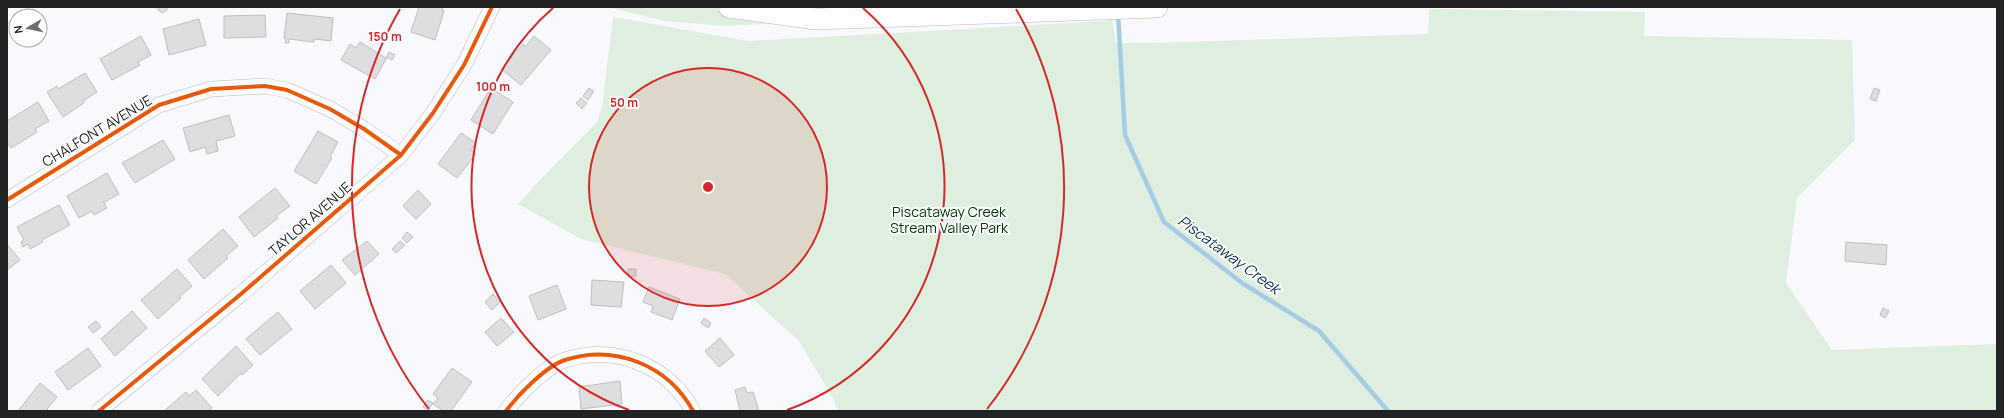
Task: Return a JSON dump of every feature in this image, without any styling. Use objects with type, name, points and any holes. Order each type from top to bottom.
[{"type":"main road","points":[[7,12],[16,7]]},
{"type":"main road","points":[[729,7],[816,20],[1157,7]]},
{"type":"street","name":"TAYLOR AVENUE","points":[[99,411],[240,294],[401,155],[433,113],[464,65],[492,7]]},
{"type":"street","name":"CHALFONT AVENUE","points":[[7,200],[159,105],[210,89],[265,86],[286,90],[330,109],[364,129],[401,155]]},
{"type":"street","points":[[506,411],[524,390],[554,366],[564,360],[596,355],[628,358],[650,366],[674,387],[693,411]]},
{"type":"green space","points":[[607,7],[1054,7],[726,26],[664,21]]},
{"type":"green space","name":"Piscataway Creek Stream Valley Park","points":[[1429,9],[1645,12],[1644,36],[1852,40],[1855,140],[1797,198],[1786,283],[1832,350],[1997,344],[1997,411],[837,411],[835,402],[799,341],[725,274],[581,239],[518,204],[597,122],[602,107],[613,17],[748,41],[1107,21],[1112,19],[1116,43],[1153,43],[1428,34]]},
{"type":"building","points":[[158,7],[167,7],[167,10],[162,13],[158,10]]},
{"type":"building","points":[[419,7],[443,7],[442,10],[444,11],[435,40],[411,32]]},
{"type":"building","points":[[287,13],[333,18],[331,41],[315,39],[314,42],[289,39],[289,43],[285,43],[286,39],[284,38]]},
{"type":"building","points":[[265,15],[266,37],[224,38],[224,16]]},
{"type":"building","points":[[199,19],[206,45],[169,55],[163,29]]},
{"type":"building","points":[[141,36],[151,55],[138,62],[140,65],[112,80],[100,59]]},
{"type":"building","points":[[534,36],[551,50],[521,85],[501,69],[523,44],[525,47]]},
{"type":"building","points":[[360,42],[386,58],[389,52],[395,55],[392,60],[387,57],[375,79],[341,60],[350,44],[356,48]]},
{"type":"building","points":[[85,73],[97,92],[63,117],[47,92],[57,86],[58,89]]},
{"type":"building","points":[[491,88],[513,102],[493,134],[471,120]]},
{"type":"building","points":[[589,88],[594,91],[588,100],[583,96]]},
{"type":"building","points":[[1874,88],[1880,90],[1876,101],[1870,99]]},
{"type":"building","points":[[581,98],[587,103],[582,109],[576,103]]},
{"type":"building","points":[[38,102],[49,121],[35,129],[37,132],[11,148],[7,142],[7,121]]},
{"type":"building","points":[[229,115],[235,136],[216,141],[218,151],[207,154],[205,147],[190,152],[183,128]]},
{"type":"building","points":[[318,131],[338,142],[330,157],[332,158],[316,184],[294,171]]},
{"type":"building","points":[[461,133],[476,143],[471,150],[476,154],[457,178],[438,164]]},
{"type":"building","points":[[163,140],[175,159],[135,183],[122,163]]},
{"type":"building","points":[[107,173],[119,194],[105,202],[103,201],[107,208],[94,215],[92,211],[79,218],[67,196]]},
{"type":"building","points":[[275,188],[290,206],[276,216],[278,218],[254,237],[239,217]]},
{"type":"building","points":[[418,190],[431,204],[416,219],[403,206]]},
{"type":"building","points":[[59,205],[70,225],[42,240],[43,242],[30,249],[28,244],[23,247],[21,242],[24,240],[17,227]]},
{"type":"building","points":[[223,229],[238,246],[226,256],[228,258],[204,279],[188,260]]},
{"type":"building","points":[[407,232],[413,237],[407,243],[402,238]]},
{"type":"building","points":[[367,241],[379,254],[355,275],[342,260]]},
{"type":"building","points":[[400,241],[405,245],[396,253],[392,249]]},
{"type":"building","points":[[1846,242],[1887,245],[1886,265],[1845,261]]},
{"type":"building","points":[[7,244],[20,260],[7,270]]},
{"type":"building","points":[[331,265],[346,283],[315,309],[300,291]]},
{"type":"building","points":[[177,269],[192,286],[158,319],[141,300]]},
{"type":"building","points":[[628,269],[636,269],[636,276],[628,277]]},
{"type":"building","points":[[592,280],[624,282],[621,307],[591,305]]},
{"type":"building","points":[[557,285],[566,309],[538,320],[529,296]]},
{"type":"building","points":[[649,287],[680,299],[672,320],[651,312],[653,306],[643,302]]},
{"type":"building","points":[[493,294],[500,302],[492,310],[485,302]]},
{"type":"building","points":[[1883,308],[1889,311],[1885,318],[1880,315]]},
{"type":"building","points":[[132,311],[147,328],[115,356],[101,339]]},
{"type":"building","points":[[278,312],[292,329],[260,355],[246,339]]},
{"type":"building","points":[[501,318],[514,332],[497,346],[485,332]]},
{"type":"building","points":[[704,318],[711,323],[708,328],[701,323]]},
{"type":"building","points":[[96,321],[101,327],[93,333],[88,327]]},
{"type":"building","points":[[720,338],[734,355],[719,367],[705,351]]},
{"type":"building","points":[[236,346],[253,365],[242,375],[241,373],[218,396],[202,379]]},
{"type":"building","points":[[88,348],[101,366],[68,390],[55,372]]},
{"type":"building","points":[[452,368],[472,382],[451,411],[443,411],[433,404],[438,398],[433,394]]},
{"type":"building","points":[[620,381],[622,404],[581,409],[579,387]]},
{"type":"building","points":[[40,383],[57,397],[47,409],[49,411],[18,411]]},
{"type":"building","points":[[745,387],[747,393],[753,392],[759,411],[740,411],[735,390]]},
{"type":"building","points":[[196,390],[212,408],[208,411],[164,411],[186,392],[189,396]]},
{"type":"building","points":[[428,400],[433,403],[428,410],[423,407]]},
{"type":"waterway","name":"Piscataway Creek","points":[[1118,13],[1125,135],[1164,222],[1242,283],[1319,331],[1388,411]]},
{"type":"cycle path","points":[[99,411],[241,294],[401,155],[433,113],[464,65],[492,7]]},
{"type":"cycle path","points":[[7,200],[159,105],[211,89],[265,86],[287,90],[330,109],[364,129],[401,155]]},
{"type":"cycle path","points":[[506,411],[518,397],[549,368],[565,360],[584,356],[603,355],[621,357],[638,362],[655,370],[669,381],[682,395],[693,411]]}]
